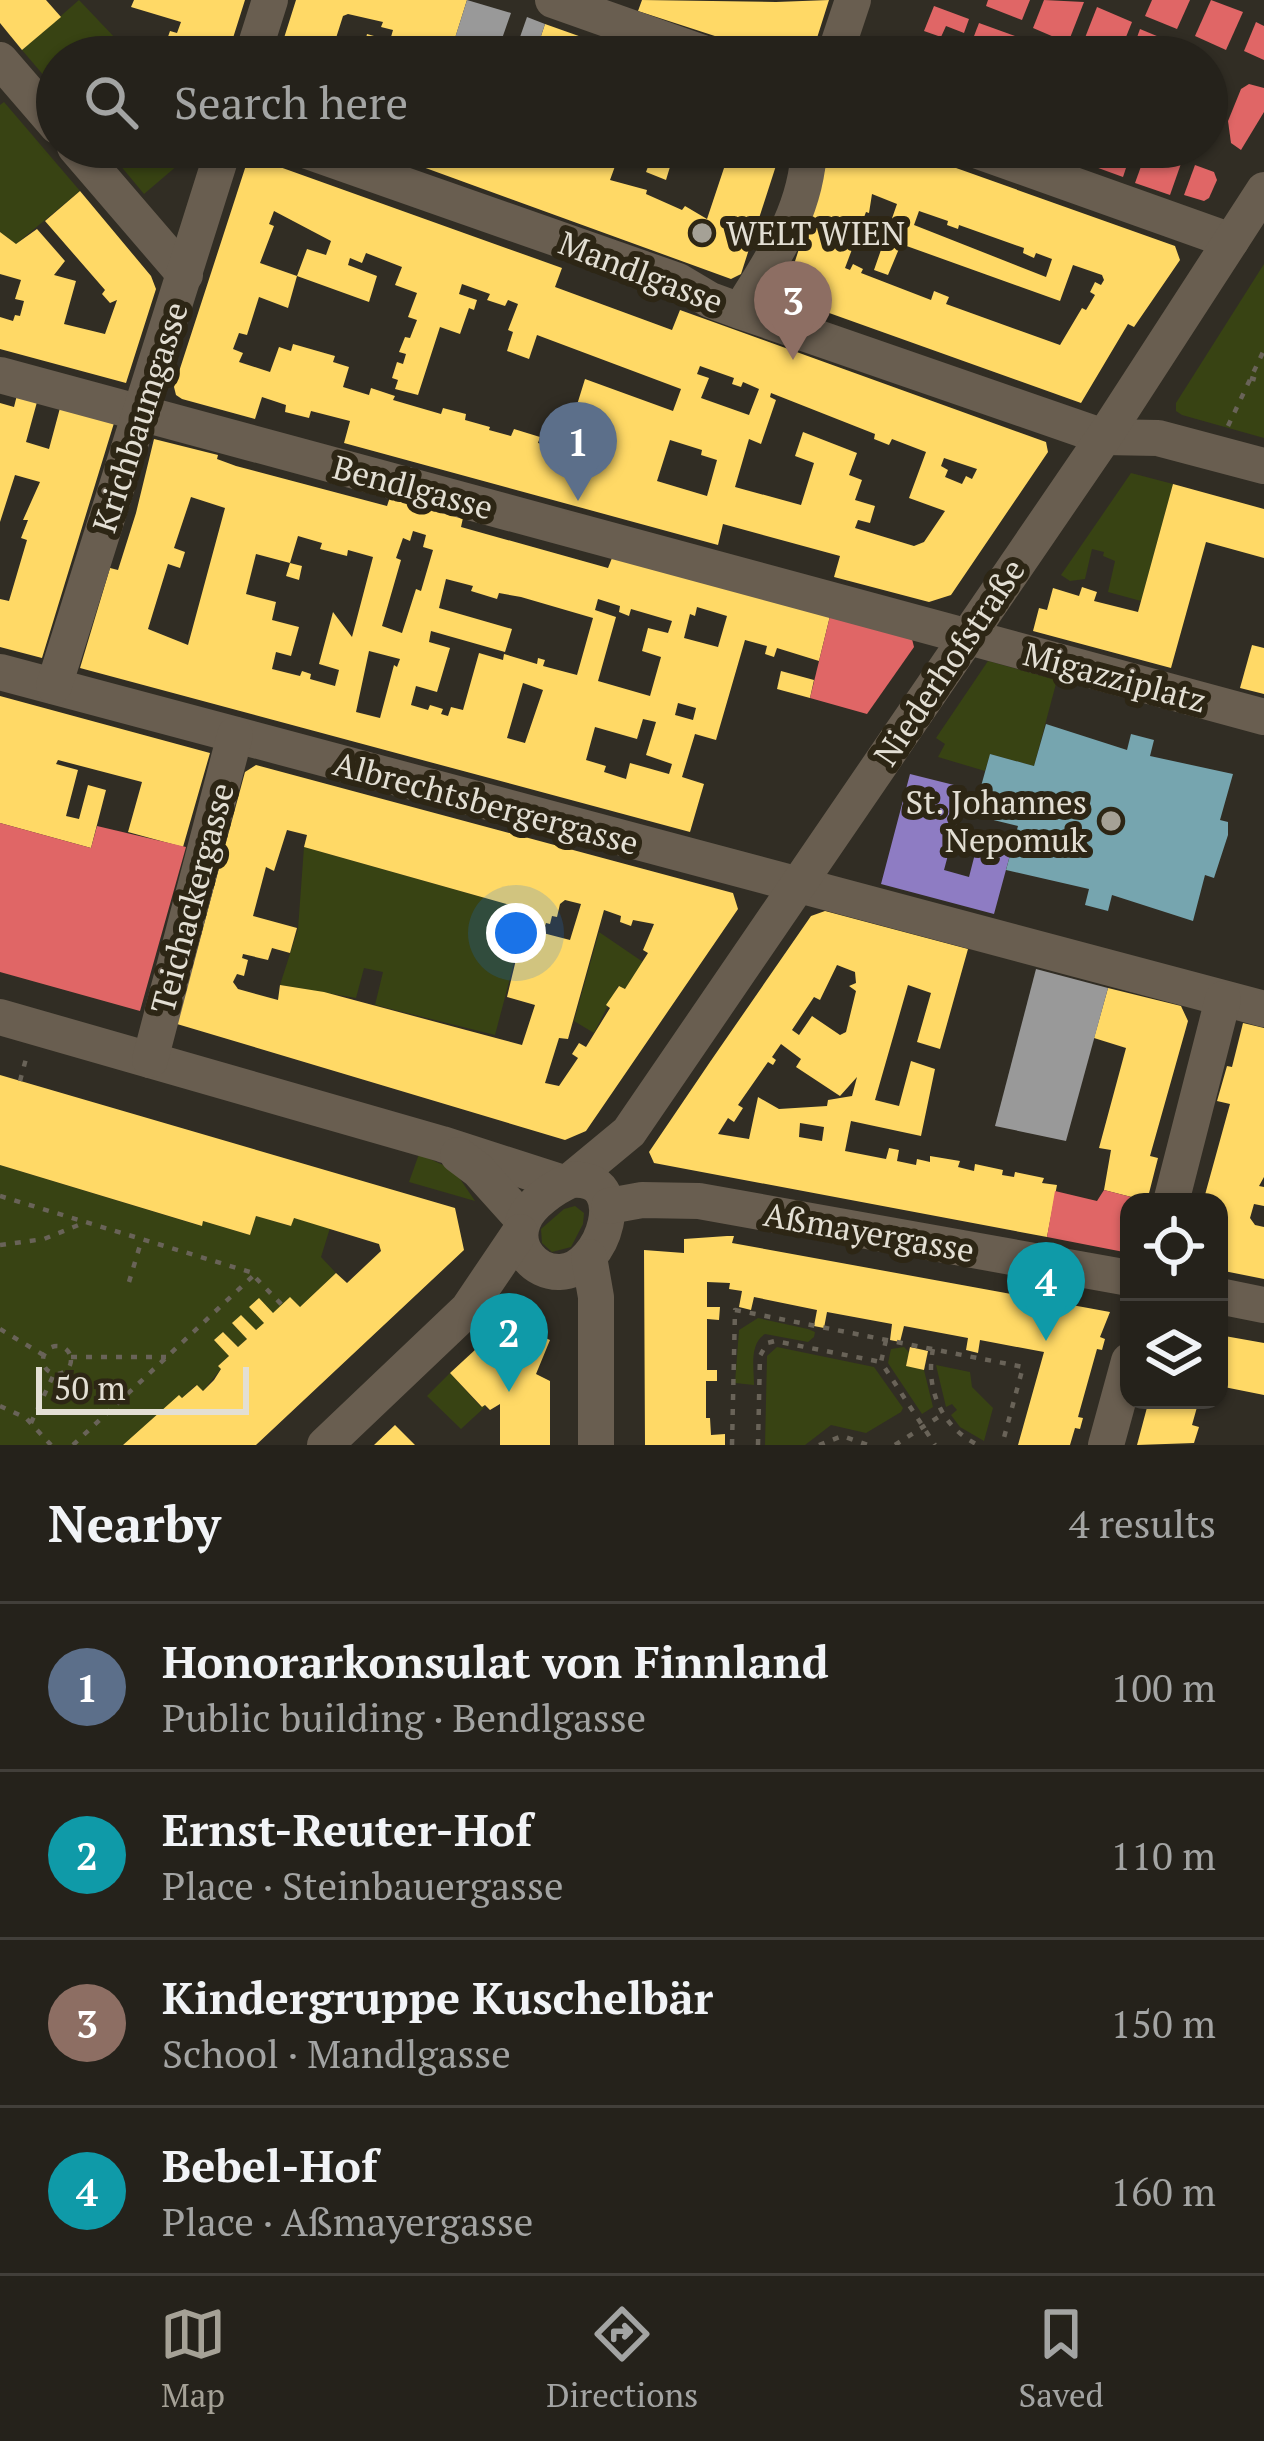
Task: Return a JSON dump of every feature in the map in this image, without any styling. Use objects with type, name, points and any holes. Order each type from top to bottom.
[{"type":"street","points":[[259,36],[270,0]]},
{"type":"street","points":[[553,0],[612,10],[668,36]]},
{"type":"street","points":[[841,36],[853,0]]},
{"type":"street","points":[[0,60],[36,102]]},
{"type":"street","points":[[93,168],[185,274]]},
{"type":"street","name":"Krichbaumgasse","points":[[54,686],[218,168]]},
{"type":"street","name":"Mandlgasse","points":[[356,168],[678,281],[740,311],[1104,437],[1158,438],[1264,466]]},
{"type":"street","points":[[740,311],[794,220],[807,168]]},
{"type":"street","points":[[1025,168],[1231,242]]},
{"type":"street","name":"Niederhofstraße","points":[[587,1190],[1104,437],[1264,190]]},
{"type":"street","name":"Bendlgasse","points":[[0,375],[965,637]]},
{"type":"street","name":"Migazziplatz","points":[[965,637],[1264,717]]},
{"type":"street","name":"Albrechtsbergergasse","points":[[0,672],[1223,999]]},
{"type":"street","name":"Teichackergasse","points":[[150,1060],[235,735]]},
{"type":"street","points":[[1173,1193],[1223,999],[1264,1009]]},
{"type":"street","name":"Aßmayergasse","points":[[0,1017],[587,1190],[642,1200],[699,1202],[1120,1276]]},
{"type":"street","name":"Aßmayergasse","points":[[442,1144],[478,1170],[522,1226]]},
{"type":"street","points":[[326,1445],[468,1309],[530,1210],[587,1190],[607,1222],[579,1267],[550,1271],[468,1309]]},
{"type":"street","points":[[522,1226],[526,1255],[550,1271],[597,1335]]},
{"type":"street","points":[[589,1257],[597,1335],[596,1445]]},
{"type":"street","points":[[1228,1298],[1264,1305]]},
{"type":"street","points":[[1106,1445],[1120,1394]]},
{"type":"path","points":[[1215,453],[1264,350]]},
{"type":"path","points":[[1250,378],[1264,382]]},
{"type":"path","points":[[0,1196],[254,1275],[282,1305]]},
{"type":"path","points":[[0,1245],[44,1239],[86,1222]]},
{"type":"path","points":[[129,1282],[142,1239]]},
{"type":"path","points":[[73,1445],[254,1275]]},
{"type":"path","points":[[732,1445],[735,1310],[1023,1367],[1002,1445]]},
{"type":"path","points":[[0,1329],[44,1356]]},
{"type":"path","points":[[881,1362],[886,1340]]},
{"type":"path","points":[[758,1445],[760,1356],[767,1343],[775,1341],[881,1362],[935,1445]]},
{"type":"path","points":[[44,1356],[59,1347],[71,1357],[166,1357]]},
{"type":"path","points":[[933,1349],[931,1382],[943,1414],[953,1429],[978,1445]]},
{"type":"path","points":[[44,1356],[44,1365],[54,1374]]},
{"type":"path","points":[[54,1374],[67,1371],[71,1357]]},
{"type":"path","points":[[31,1424],[54,1374]]},
{"type":"path","points":[[0,1406],[31,1424],[51,1445]]},
{"type":"path","points":[[895,1445],[943,1414]]},
{"type":"path","points":[[819,1445],[842,1436],[868,1445]]},
{"type":"green space","points":[[79,0],[113,36],[38,36]]},
{"type":"green space","points":[[36,38],[36,66],[22,50]]},
{"type":"green space","points":[[4,102],[36,139],[36,168],[60,168],[80,191],[16,244],[0,232],[0,105]]},
{"type":"green space","points":[[122,168],[174,168],[144,194]]},
{"type":"green space","points":[[1264,264],[1264,438],[1182,415],[1176,403]]},
{"type":"green space","points":[[1131,473],[1173,484],[1141,601],[1108,592],[1115,561],[1103,556],[1104,552],[1092,549],[1085,579],[1070,581],[1061,575]]},
{"type":"green space","points":[[988,661],[1057,680],[1034,766],[990,754],[985,771],[938,757],[945,744],[936,738]]},
{"type":"green space","points":[[304,847],[528,910],[495,1035],[375,1005],[383,972],[364,968],[356,998],[280,985],[298,929]]},
{"type":"green space","points":[[599,932],[643,962],[625,989],[618,986],[594,1033],[574,1021]]},
{"type":"green space","points":[[419,1154],[454,1170],[475,1201],[409,1182]]},
{"type":"green space","points":[[0,1165],[201,1226],[203,1221],[250,1235],[256,1216],[290,1226],[294,1218],[330,1228],[321,1257],[336,1273],[300,1307],[256,1330],[233,1323],[247,1339],[238,1347],[223,1332],[214,1340],[229,1356],[203,1391],[196,1385],[179,1396],[123,1445],[0,1445]]},
{"type":"green space","points":[[575,1206],[584,1213],[583,1224],[571,1247],[552,1252],[542,1243],[541,1229],[564,1209]]},
{"type":"green space","points":[[758,1318],[808,1329],[815,1332],[814,1337],[808,1342],[765,1334],[754,1350],[754,1385],[735,1383],[739,1330]]},
{"type":"green space","points":[[777,1347],[874,1367],[903,1408],[901,1412],[866,1433],[831,1425],[805,1445],[765,1445],[767,1356]]},
{"type":"green space","points":[[904,1347],[909,1352],[906,1365],[924,1370],[933,1407],[922,1414],[888,1363],[891,1349]]},
{"type":"green space","points":[[936,1365],[970,1372],[972,1387],[993,1408],[984,1441],[960,1427],[951,1415],[957,1410],[952,1404],[946,1407]]},
{"type":"green space","points":[[450,1373],[481,1407],[486,1406],[461,1429],[427,1396]]},
{"type":"building: Homes","points":[[0,0],[46,0],[61,17],[22,50],[0,23]]},
{"type":"building: Homes","points":[[134,0],[245,0],[234,36],[168,36],[170,31],[177,33],[181,22],[131,7]]},
{"type":"building: Homes","points":[[296,0],[467,0],[456,36],[391,36],[393,30],[381,27],[383,22],[348,14],[337,36],[285,36]]},
{"type":"building: Homes","points":[[642,0],[829,0],[818,36],[715,36],[638,11]]},
{"type":"building: Homes","points":[[545,24],[579,36],[541,36]]},
{"type":"building: Homes","points":[[245,168],[283,168],[562,268],[555,287],[672,330],[680,310],[1046,442],[1048,452],[951,595],[929,602],[834,577],[840,556],[723,524],[718,545],[344,443],[350,421],[311,411],[309,418],[285,412],[286,405],[262,397],[255,419],[176,395],[174,387]],"holes":[[[274,211],[331,241],[326,255],[307,249],[297,276],[260,263],[274,226],[269,224]],[[366,253],[402,267],[395,285],[417,293],[408,317],[417,320],[399,352],[406,354],[403,364],[397,362],[392,378],[398,380],[395,389],[418,395],[440,327],[460,334],[477,300],[459,294],[462,284],[490,294],[487,300],[505,306],[508,300],[518,304],[508,330],[513,332],[507,351],[529,359],[537,335],[681,389],[673,411],[585,379],[563,450],[514,429],[511,436],[489,430],[465,420],[466,414],[443,408],[441,414],[371,388],[369,395],[343,387],[349,367],[333,362],[335,356],[293,344],[291,351],[279,347],[270,372],[239,362],[243,353],[233,349],[239,333],[247,335],[259,297],[288,308],[297,276],[369,302],[377,276],[348,265],[350,258],[362,263]],[[700,366],[734,378],[732,384],[741,387],[743,382],[759,389],[749,415],[701,398],[709,378],[697,374]],[[771,393],[875,434],[874,439],[889,445],[892,439],[926,452],[909,498],[945,511],[924,542],[914,546],[855,528],[858,520],[870,523],[875,506],[855,500],[862,480],[849,475],[857,453],[803,432],[795,456],[814,463],[801,505],[735,487],[749,439],[761,444],[776,400]],[[670,440],[717,460],[707,496],[657,481]],[[944,458],[977,469],[962,484],[945,477],[948,470],[941,466]]]},
{"type":"building: Homes","points":[[426,168],[614,168],[610,180],[647,190],[646,194],[682,210],[685,206],[707,219],[724,168],[775,168],[741,274],[731,279]]},
{"type":"building: Homes","points":[[648,168],[670,168],[666,180],[646,172]]},
{"type":"building: Homes","points":[[825,168],[956,168],[1175,246],[1180,260],[1134,327],[1128,324],[1081,403],[790,299],[786,289]],"holes":[[[872,194],[897,204],[874,270],[888,275],[901,244],[1060,301],[1073,265],[1102,275],[1104,280],[1101,285],[1095,282],[1090,292],[1095,295],[1060,345],[946,304],[949,297],[934,291],[931,300],[861,273],[863,269],[853,264],[850,270],[845,268],[869,213]],[[919,211],[948,221],[947,225],[958,229],[959,225],[1024,248],[1023,253],[1034,258],[1036,253],[1052,259],[1046,277],[914,225]]]},
{"type":"building: Homes","points":[[80,191],[151,276],[156,289],[126,383],[0,349],[0,317],[13,321],[15,315],[20,316],[24,301],[15,299],[21,280],[0,274],[0,232],[16,244],[37,229],[65,261],[54,275],[76,281],[64,324],[105,334],[117,300],[110,303],[102,294],[105,290],[45,221]]},
{"type":"building: Homes","points":[[17,395],[37,402],[26,442],[49,449],[60,408],[114,423],[42,658],[0,647],[0,599],[9,601],[27,540],[21,538],[28,520],[23,520],[40,482],[15,475],[0,522],[0,403],[14,407]]},
{"type":"building: Homes","points":[[154,439],[387,506],[390,497],[463,518],[461,527],[608,568],[612,558],[830,616],[819,661],[777,648],[774,657],[765,654],[767,646],[745,640],[716,740],[695,734],[682,777],[704,784],[690,832],[80,668],[110,568],[118,570]],"holes":[[[191,497],[225,508],[188,645],[148,629],[168,564],[180,568],[185,552],[174,548]],[[413,531],[426,535],[423,547],[433,550],[402,633],[382,626],[403,538],[410,541]],[[298,536],[322,543],[320,549],[373,557],[352,637],[333,612],[319,664],[339,670],[335,686],[310,679],[311,674],[302,671],[300,676],[272,669],[276,652],[291,656],[299,627],[272,620],[276,602],[246,594],[256,554],[290,563]],[[446,579],[497,599],[499,593],[521,597],[593,618],[577,675],[543,666],[545,660],[538,658],[537,664],[504,654],[503,660],[479,653],[463,710],[451,707],[448,716],[430,705],[428,710],[411,705],[416,686],[437,692],[450,648],[429,642],[431,631],[505,652],[512,629],[439,608]],[[598,599],[620,606],[619,612],[629,616],[631,609],[672,621],[668,633],[648,628],[642,651],[661,657],[650,696],[598,681],[616,617],[595,610]],[[697,607],[727,616],[718,647],[684,638],[690,614],[695,616]],[[369,651],[400,659],[394,665],[380,718],[356,712]],[[523,683],[543,690],[525,743],[507,738]],[[678,703],[696,708],[693,720],[675,715]],[[643,719],[656,722],[646,755],[672,764],[669,774],[630,763],[626,779],[586,760],[595,727],[637,739]]]},
{"type":"building: Homes","points":[[1173,484],[1264,509],[1264,558],[1206,542],[1171,668],[1033,631],[1039,608],[1047,610],[1053,588],[1079,596],[1082,587],[1097,592],[1094,601],[1138,612]]},
{"type":"building: Homes","points":[[290,563],[302,566],[299,580],[286,576]]},
{"type":"building: Homes","points":[[1252,645],[1264,648],[1264,694],[1240,688]]},
{"type":"building: Homes","points":[[781,671],[814,680],[810,698],[777,689]]},
{"type":"building: Homes","points":[[0,696],[210,753],[183,847],[128,832],[142,782],[58,760],[56,764],[78,770],[66,816],[79,819],[88,785],[106,790],[91,848],[0,823]]},
{"type":"building: Homes","points":[[256,765],[733,893],[738,909],[586,1131],[565,1140],[177,1024],[245,772]],"holes":[[[287,830],[307,835],[304,847],[528,910],[507,997],[535,1005],[522,1045],[324,992],[280,985],[278,1000],[238,989],[233,982],[237,974],[244,976],[248,960],[243,954],[268,960],[272,948],[290,953],[297,928],[253,916],[266,867],[274,871]],[[565,900],[581,904],[570,940],[543,933]],[[604,910],[631,926],[633,920],[654,924],[643,950],[648,953],[625,989],[619,986],[606,1005],[610,1008],[586,1047],[579,1043],[572,1054],[578,1058],[559,1086],[545,1083],[559,1038],[568,1039]]]},
{"type":"building: Homes","points":[[825,911],[968,949],[940,1049],[917,1042],[931,993],[908,985],[875,1100],[899,1106],[911,1061],[935,1069],[921,1136],[851,1121],[845,1151],[886,1159],[889,1148],[899,1150],[897,1161],[916,1165],[917,1159],[930,1162],[930,1156],[960,1161],[958,1167],[974,1171],[975,1164],[1003,1170],[1002,1175],[1014,1177],[1015,1172],[1044,1178],[1042,1183],[1057,1185],[1047,1237],[654,1163],[649,1152],[811,916]],"holes":[[[837,965],[855,972],[856,983],[849,986],[856,991],[846,1032],[840,1035],[812,1016],[799,1035],[792,1030],[814,997],[820,1000]],[[781,1044],[801,1059],[796,1067],[840,1096],[857,1077],[852,1096],[828,1100],[827,1106],[779,1109],[758,1097],[749,1139],[718,1134],[728,1118],[734,1122],[743,1108],[738,1105],[768,1062],[773,1065],[772,1057]],[[800,1123],[824,1127],[822,1141],[799,1137]]]},
{"type":"building: Homes","points":[[1108,988],[1181,1006],[1188,1021],[1150,1156],[1158,1158],[1149,1193],[1104,1190],[1111,1150],[1099,1148],[1126,1048],[1094,1038]]},
{"type":"building: Homes","points":[[1243,1023],[1264,1028],[1264,1177],[1259,1186],[1264,1187],[1264,1206],[1254,1204],[1250,1218],[1264,1227],[1264,1279],[1228,1272],[1228,1193],[1205,1193],[1230,1104],[1217,1101],[1227,1066],[1232,1067]]},
{"type":"building: Homes","points":[[0,1075],[455,1208],[464,1250],[256,1445],[123,1445],[179,1395],[182,1398],[197,1385],[203,1391],[214,1380],[221,1369],[218,1366],[229,1356],[214,1340],[223,1332],[238,1347],[247,1339],[232,1323],[241,1315],[256,1330],[264,1323],[249,1307],[259,1298],[273,1313],[290,1297],[300,1307],[336,1273],[347,1283],[381,1251],[379,1244],[294,1218],[291,1226],[256,1216],[250,1235],[203,1221],[202,1226],[0,1165]]},
{"type":"building: Homes","points":[[734,1236],[732,1243],[1110,1312],[1078,1417],[1083,1418],[1080,1429],[1075,1428],[1070,1445],[1018,1445],[1044,1352],[980,1340],[978,1353],[966,1350],[968,1338],[904,1326],[900,1342],[890,1340],[892,1324],[827,1312],[824,1328],[814,1326],[817,1310],[754,1297],[751,1310],[739,1307],[742,1291],[729,1289],[730,1283],[707,1282],[707,1307],[720,1307],[719,1320],[707,1319],[707,1370],[717,1370],[717,1381],[706,1381],[706,1418],[710,1418],[711,1435],[725,1434],[725,1445],[645,1445],[644,1250],[684,1253],[684,1239]]},
{"type":"building: Homes","points":[[506,1321],[550,1340],[536,1374],[550,1381],[550,1445],[500,1445],[500,1404],[490,1410],[482,1407],[450,1373],[476,1349],[491,1355]]},
{"type":"building: Homes","points":[[1228,1337],[1264,1343],[1264,1395],[1228,1388]]},
{"type":"building: Homes","points":[[910,1347],[928,1351],[924,1370],[906,1366]]},
{"type":"building: Homes","points":[[1147,1409],[1196,1409],[1192,1425],[1199,1427],[1194,1443],[1137,1445]]},
{"type":"building: Homes","points":[[395,1425],[415,1445],[374,1445]]},
{"type":"building: Shops","points":[[988,0],[1030,0],[1022,20],[986,6]]},
{"type":"building: Shops","points":[[1044,0],[1084,2],[1071,36],[1052,36],[1033,28]]},
{"type":"building: Shops","points":[[1152,0],[1190,0],[1177,29],[1145,16]]},
{"type":"building: Shops","points":[[1211,0],[1243,12],[1228,46],[1228,36],[1195,36]]},
{"type":"building: Shops","points":[[934,6],[969,19],[964,33],[946,26],[941,36],[924,31]]},
{"type":"building: Shops","points":[[1097,7],[1132,22],[1126,36],[1086,36]]},
{"type":"building: Shops","points":[[1256,22],[1264,26],[1264,60],[1244,51]]},
{"type":"building: Shops","points":[[979,23],[1015,36],[974,36]]},
{"type":"building: Shops","points":[[1249,84],[1264,88],[1264,112],[1241,150],[1231,143],[1228,121],[1241,89]]},
{"type":"building: Shops","points":[[1098,168],[1126,168],[1123,177]]},
{"type":"building: Shops","points":[[1140,168],[1179,168],[1170,195],[1135,183]]},
{"type":"building: Shops","points":[[1194,168],[1214,172],[1217,180],[1209,198],[1184,195]]},
{"type":"building: Shops","points":[[830,616],[912,639],[914,647],[867,714],[810,698]]},
{"type":"building: Shops","points":[[0,823],[91,848],[97,826],[186,847],[140,1011],[0,972]]},
{"type":"building: Shops","points":[[1104,1190],[1120,1194],[1120,1251],[1047,1237],[1055,1191],[1097,1201]]},
{"type":"building: Offices","points":[[910,774],[966,788],[944,870],[969,877],[977,846],[1010,855],[994,914],[881,884]]},
{"type":"building: Public","name":"St. Johannes Nepomuk","points":[[1046,724],[1127,750],[1131,734],[1154,740],[1150,756],[1233,774],[1220,820],[1228,822],[1228,835],[1214,878],[1205,875],[1193,921],[1112,895],[1108,911],[1085,905],[1089,889],[1006,870],[1018,826],[973,815],[990,754],[1034,766]]},
{"type":"building: Industry","points":[[467,0],[511,13],[503,36],[456,36]]},
{"type":"building: Industry","points":[[527,17],[545,24],[541,36],[520,36]]},
{"type":"building: Industry","points":[[1036,969],[1108,988],[1066,1141],[995,1126]]},
{"type":"place","name":"WELT WIEN","points":[[702,233]]},
{"type":"place","name":"Kindergruppe Kuschelbär","points":[[793,360]]},
{"type":"place","name":"Honorarkonsulat von Finnland","points":[[578,501]]},
{"type":"place","name":"St. Johannes Nepomuk","points":[[1111,821]]},
{"type":"place","name":"Bebel-Hof","points":[[1046,1341]]},
{"type":"place","name":"Ernst-Reuter-Hof","points":[[509,1392]]}]
